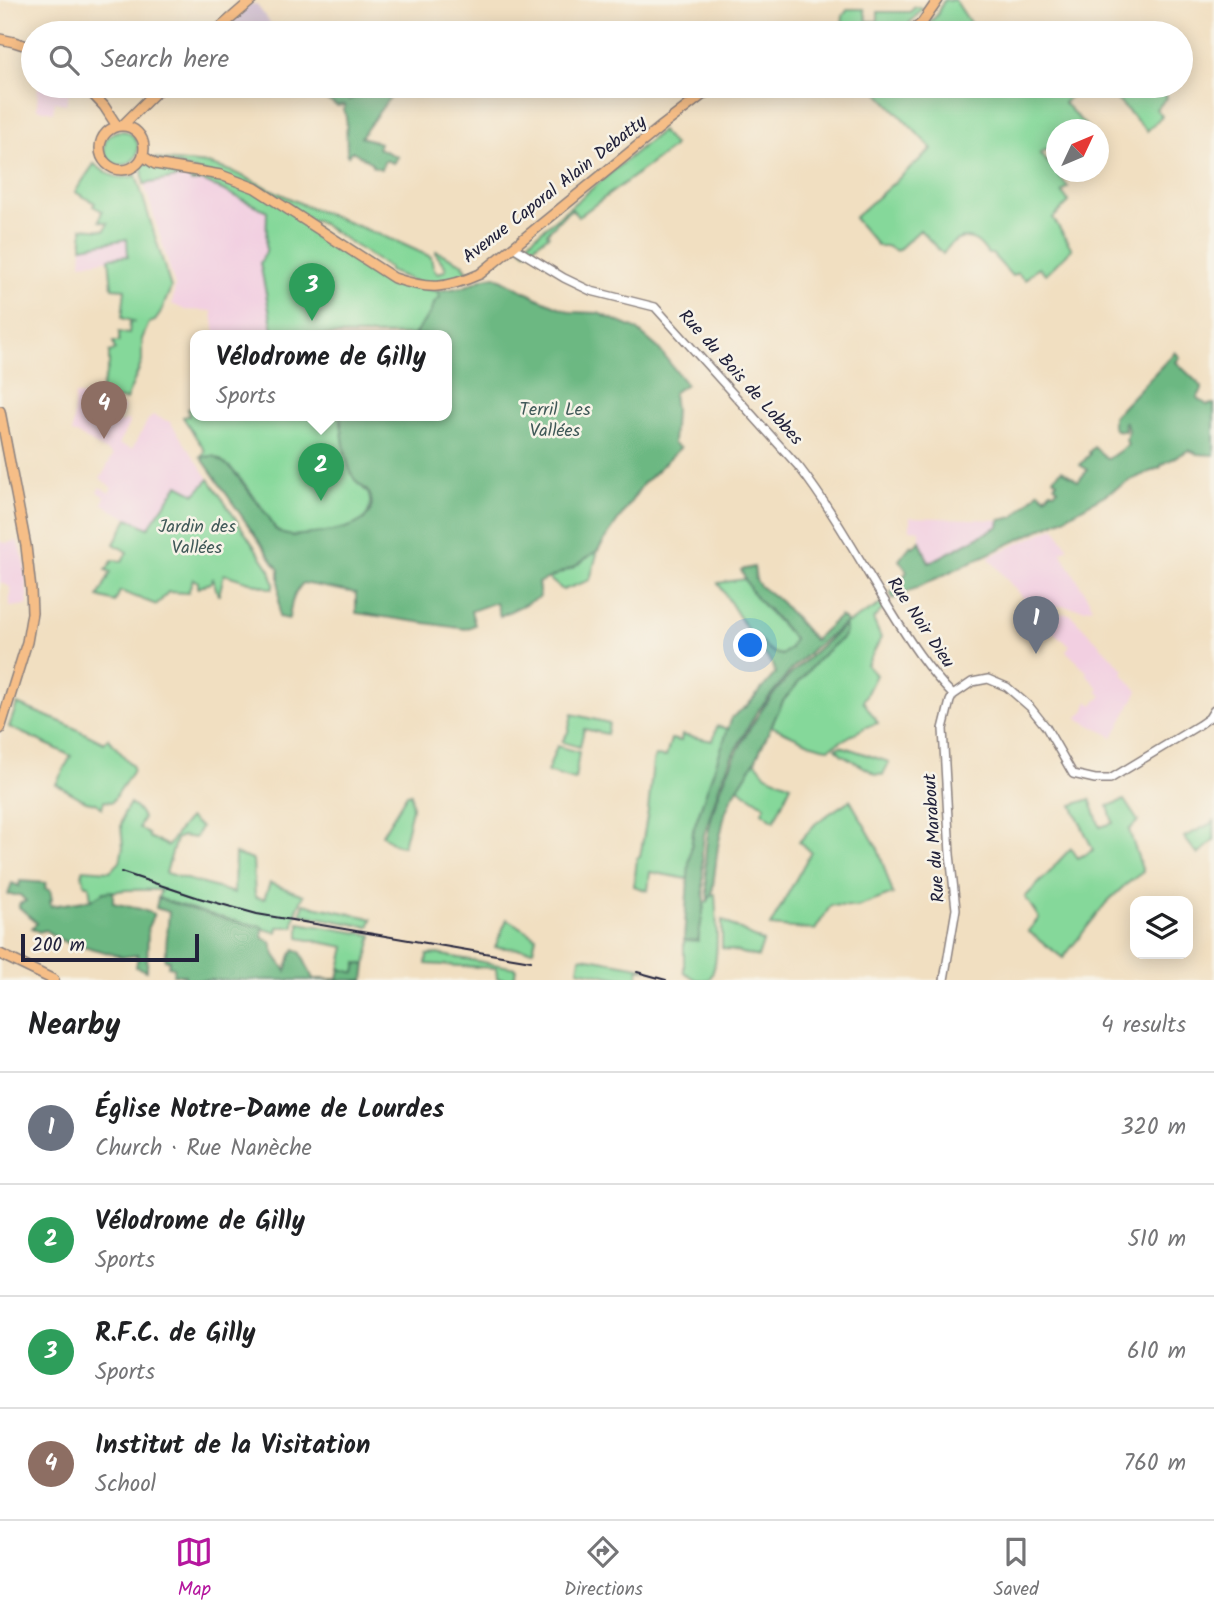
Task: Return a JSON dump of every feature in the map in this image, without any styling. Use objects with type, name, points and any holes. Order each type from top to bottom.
[{"type":"main road","points":[[228,21],[252,0]]},
{"type":"main road","points":[[923,21],[938,0]]},
{"type":"main road","points":[[0,40],[21,44]]},
{"type":"main road","points":[[96,98],[124,127],[138,132],[144,143],[143,156],[135,166],[122,171],[115,169],[101,157],[100,144],[103,136],[108,131],[124,127],[151,98]]},
{"type":"main road","name":"Avenue Caporal Alain Debatty","points":[[143,156],[155,164],[221,175],[255,188],[394,278],[415,285],[435,287],[460,283],[480,274],[698,98]]},
{"type":"main road","points":[[0,411],[32,590],[32,613],[27,642],[0,729]]},
{"type":"main road","points":[[0,954],[54,980]]},
{"type":"street","name":"Rue du Bois de Lobbes","points":[[513,247],[564,278],[592,291],[655,307],[799,467],[821,495],[863,566]]},
{"type":"street","name":"Rue Noir Dieu","points":[[863,566],[917,653],[954,695]]},
{"type":"street","points":[[954,695],[972,681],[988,679],[1007,687],[1030,707],[1041,721],[1073,774],[1095,779],[1110,779],[1199,725],[1209,718],[1214,710]]},
{"type":"street","name":"Rue du Marabout","points":[[944,980],[956,909],[943,729],[954,695]]},
{"type":"shaded area","points":[[250,4],[256,4],[269,21],[231,21]]},
{"type":"shaded area","points":[[37,98],[68,98],[66,104],[55,102],[53,112],[37,109]]},
{"type":"shaded area","points":[[187,176],[268,211],[266,252],[260,263],[273,330],[214,330],[212,311],[185,310],[172,304],[175,286],[144,184]]},
{"type":"shaded area","points":[[127,239],[128,256],[81,264],[82,247]]},
{"type":"shaded area","points":[[75,395],[86,396],[84,407],[98,410],[101,398],[124,408],[118,421],[130,421],[119,444],[132,449],[153,415],[170,422],[209,479],[196,495],[178,485],[148,528],[112,510],[102,503],[105,497],[97,492],[100,487],[109,493],[112,488],[100,478],[113,455],[72,433]]},
{"type":"shaded area","points":[[910,517],[1000,520],[999,526],[928,563],[920,541],[920,530],[910,529]]},
{"type":"shaded area","points":[[1055,527],[1068,548],[1061,552],[1093,607],[1034,609],[988,557]]},
{"type":"shaded area","points":[[0,541],[17,541],[24,558],[28,605],[10,607],[10,587],[0,582]]},
{"type":"shaded area","points":[[1047,613],[1070,614],[1124,670],[1122,673],[1138,691],[1113,737],[1077,718],[1084,712],[1088,701],[1092,705],[1102,696],[1087,671],[1066,651],[1070,645],[1033,617]]},
{"type":"green space","points":[[944,0],[955,0],[969,21],[932,21]]},
{"type":"green space","points":[[915,7],[923,8],[912,21],[878,21],[878,12],[910,12]]},
{"type":"green space","points":[[848,9],[864,9],[867,21],[842,21]]},
{"type":"green space","points":[[323,98],[390,98],[361,137],[380,143],[378,148],[398,157],[393,163],[385,160],[381,169],[372,166],[372,163],[352,151],[347,155],[345,105],[337,106]]},
{"type":"green space","points":[[883,98],[1068,98],[1064,103],[1079,119],[1046,119],[1046,150],[1040,153],[1046,160],[1046,182],[1064,182],[1068,187],[1062,192],[1069,202],[1053,218],[1072,249],[1046,274],[1038,267],[1025,280],[1017,273],[1012,276],[980,244],[966,238],[957,240],[943,254],[920,230],[897,251],[878,246],[854,218],[932,149]]},
{"type":"green space","points":[[1115,98],[1167,98],[1156,109],[1162,116],[1147,131]]},
{"type":"green space","points":[[121,131],[133,136],[138,148],[133,160],[121,165],[109,160],[104,148],[109,136]]},
{"type":"green space","points":[[661,131],[674,145],[671,149],[578,217],[572,209],[547,233],[549,235],[526,252],[521,248]]},
{"type":"green space","points":[[153,159],[209,164],[234,172],[304,205],[431,257],[437,273],[445,271],[446,268],[436,251],[464,264],[466,271],[476,273],[446,283],[419,283],[389,271],[389,268],[316,220],[312,221],[264,189]]},
{"type":"green space","points":[[143,163],[176,171],[212,175],[250,186],[292,211],[370,270],[400,285],[437,291],[441,297],[418,330],[273,330],[260,263],[266,252],[267,211],[203,181],[191,182],[187,176],[144,184]]},
{"type":"green space","points":[[94,164],[119,177],[136,175],[171,288],[160,314],[155,321],[149,323],[142,339],[142,362],[126,400],[99,396],[109,365],[109,352],[115,350],[113,342],[119,342],[119,332],[129,334],[130,322],[135,322],[122,318],[125,289],[112,288],[109,258],[128,256],[127,239],[82,247],[82,228],[105,230],[108,223],[99,221],[102,211],[93,206],[95,203],[75,192]]},
{"type":"green space","name":"Terril Les Vallées","points":[[495,276],[571,312],[598,313],[636,329],[658,348],[686,384],[673,393],[673,444],[680,448],[643,484],[598,550],[574,567],[538,583],[540,597],[500,616],[496,602],[471,611],[475,625],[466,629],[356,613],[356,593],[303,583],[293,600],[289,619],[279,617],[279,570],[201,457],[214,456],[231,468],[275,529],[283,534],[316,534],[357,523],[366,517],[371,507],[370,495],[351,473],[341,421],[452,421],[452,330],[418,330],[440,297],[437,291],[464,287]]},
{"type":"green space","points":[[1175,352],[1180,357],[1176,362],[1202,387],[1197,398],[1207,405],[1214,404],[1214,455],[1198,454],[1189,450],[1062,519],[893,599],[890,593],[896,589],[907,571],[899,560],[911,545],[913,547],[920,541],[929,563],[999,526],[1000,520],[1014,517],[1039,491],[1045,497],[1051,491],[1054,492],[1058,489],[1053,478],[1062,470],[1078,481],[1088,470],[1080,465],[1094,447],[1108,459],[1128,445],[1126,422],[1125,431],[1116,430],[1113,427],[1113,417]]},
{"type":"green space","points":[[188,409],[190,421],[341,421],[351,471],[370,499],[366,516],[355,525],[333,531],[296,536],[280,533],[238,476],[224,462],[217,458],[201,457],[205,451],[183,417],[189,416]]},
{"type":"green space","name":"Jardin des Vallées","points":[[209,479],[270,570],[274,584],[272,589],[224,574],[219,595],[213,579],[198,588],[198,582],[193,579],[188,593],[168,592],[157,605],[120,591],[115,602],[98,597],[111,572],[106,570],[113,560],[122,561],[127,552],[114,544],[128,518],[148,528],[178,485],[195,494]]},
{"type":"green space","points":[[598,550],[590,580],[563,590],[548,578],[574,567]]},
{"type":"green space","points":[[754,567],[760,586],[781,602],[814,640],[840,616],[847,622],[792,669],[756,713],[733,754],[720,784],[704,835],[704,905],[698,941],[684,940],[694,828],[732,717],[747,706],[775,674],[774,667],[752,637],[755,634],[770,650],[782,655],[790,648],[794,639],[750,589],[741,570]]},
{"type":"green space","points":[[745,579],[761,603],[794,639],[790,648],[782,655],[770,650],[756,635],[752,637],[718,583]]},
{"type":"green space","points":[[883,603],[885,607],[873,619],[881,638],[867,665],[876,675],[863,701],[878,723],[829,748],[809,743],[771,726],[783,701],[819,658],[842,638],[846,632],[845,625]]},
{"type":"green space","points":[[845,625],[846,632],[842,638],[819,658],[783,701],[755,761],[731,799],[725,814],[712,894],[708,901],[705,861],[709,827],[733,761],[756,719],[782,684]]},
{"type":"green space","points":[[17,704],[104,743],[108,738],[133,767],[112,802],[104,801],[102,808],[56,784],[71,756],[9,727]]},
{"type":"green space","points":[[572,714],[609,723],[607,734],[584,729],[580,747],[562,742],[568,732]]},
{"type":"green space","points":[[717,726],[728,729],[693,830],[688,879],[650,872],[648,891],[634,886],[655,756],[666,757],[671,739],[681,741],[682,735],[713,741]]},
{"type":"green space","points":[[557,746],[579,752],[575,780],[547,772]]},
{"type":"green space","points":[[841,746],[889,762],[883,775],[876,774],[841,754],[836,748]]},
{"type":"green space","points":[[755,761],[766,775],[791,785],[774,821],[762,812],[765,806],[738,788]]},
{"type":"green space","points":[[411,793],[412,809],[403,846],[394,844],[382,835],[407,794]]},
{"type":"green space","points":[[1090,799],[1100,827],[1113,823],[1108,806],[1124,800],[1138,821],[1129,830],[1143,872],[1106,903],[1063,958],[1028,931],[1039,918],[1025,897],[1071,848],[1078,858],[1093,850],[1072,805]]},
{"type":"green space","points":[[850,800],[878,849],[893,894],[857,907],[831,905],[815,930],[770,926],[811,852],[799,842],[817,822]]},
{"type":"green space","points":[[130,803],[143,818],[139,828],[148,833],[149,837],[168,846],[189,818],[201,827],[195,838],[182,836],[176,839],[166,873],[234,893],[235,854],[253,860],[255,897],[264,899],[270,883],[304,895],[295,915],[294,927],[278,927],[277,932],[210,915],[158,898],[161,890],[117,891],[91,900],[89,885],[85,885],[82,875],[83,869],[110,871],[120,862],[123,847],[121,825]]},
{"type":"green space","points":[[1214,821],[1214,840],[1198,855],[1184,837]]},
{"type":"green space","points":[[20,881],[46,883],[45,889],[50,890],[51,906],[91,900],[104,892],[113,891],[113,903],[154,914],[148,927],[147,971],[136,967],[138,955],[123,957],[70,944],[45,930],[39,932],[32,928],[37,923],[19,907],[19,904],[26,901],[20,895],[8,895],[12,883],[19,886]]},
{"type":"green space","points":[[712,894],[715,894],[716,914],[715,962],[709,980],[697,980],[684,972],[684,940],[698,941],[704,905]]},
{"type":"green space","points":[[158,898],[210,915],[263,927],[262,937],[271,942],[275,955],[286,971],[295,949],[301,953],[313,979],[338,979],[340,969],[355,973],[357,963],[366,965],[364,980],[184,980],[185,975],[173,975],[174,967],[168,966],[170,960],[165,960],[169,912],[156,908]]},
{"type":"green space","points":[[304,904],[372,919],[369,927],[300,914]]},
{"type":"green space","points":[[507,919],[536,937],[533,950],[495,947]]},
{"type":"green space","points":[[722,920],[763,942],[758,957],[722,948]]},
{"type":"green space","points":[[299,923],[372,935],[366,965],[357,963],[355,973],[340,969],[345,947],[299,938]]},
{"type":"green space","points":[[437,954],[516,968],[514,980],[497,978],[496,968],[426,964],[427,955]]},
{"type":"green space","points":[[580,958],[645,970],[639,969],[637,980],[628,980],[578,970]]},
{"type":"tram line","points":[[121,872],[257,914],[531,961]]},
{"type":"tram line","points":[[637,972],[666,980]]},
{"type":"place","name":"R.F.C. de Gilly","points":[[312,321]]},
{"type":"place","name":"Institut de la Visitation","points":[[104,439]]},
{"type":"place","name":"Vélodrome de Gilly","points":[[321,501]]},
{"type":"place","name":"Église Notre-Dame de Lourdes","points":[[1036,654]]}]
